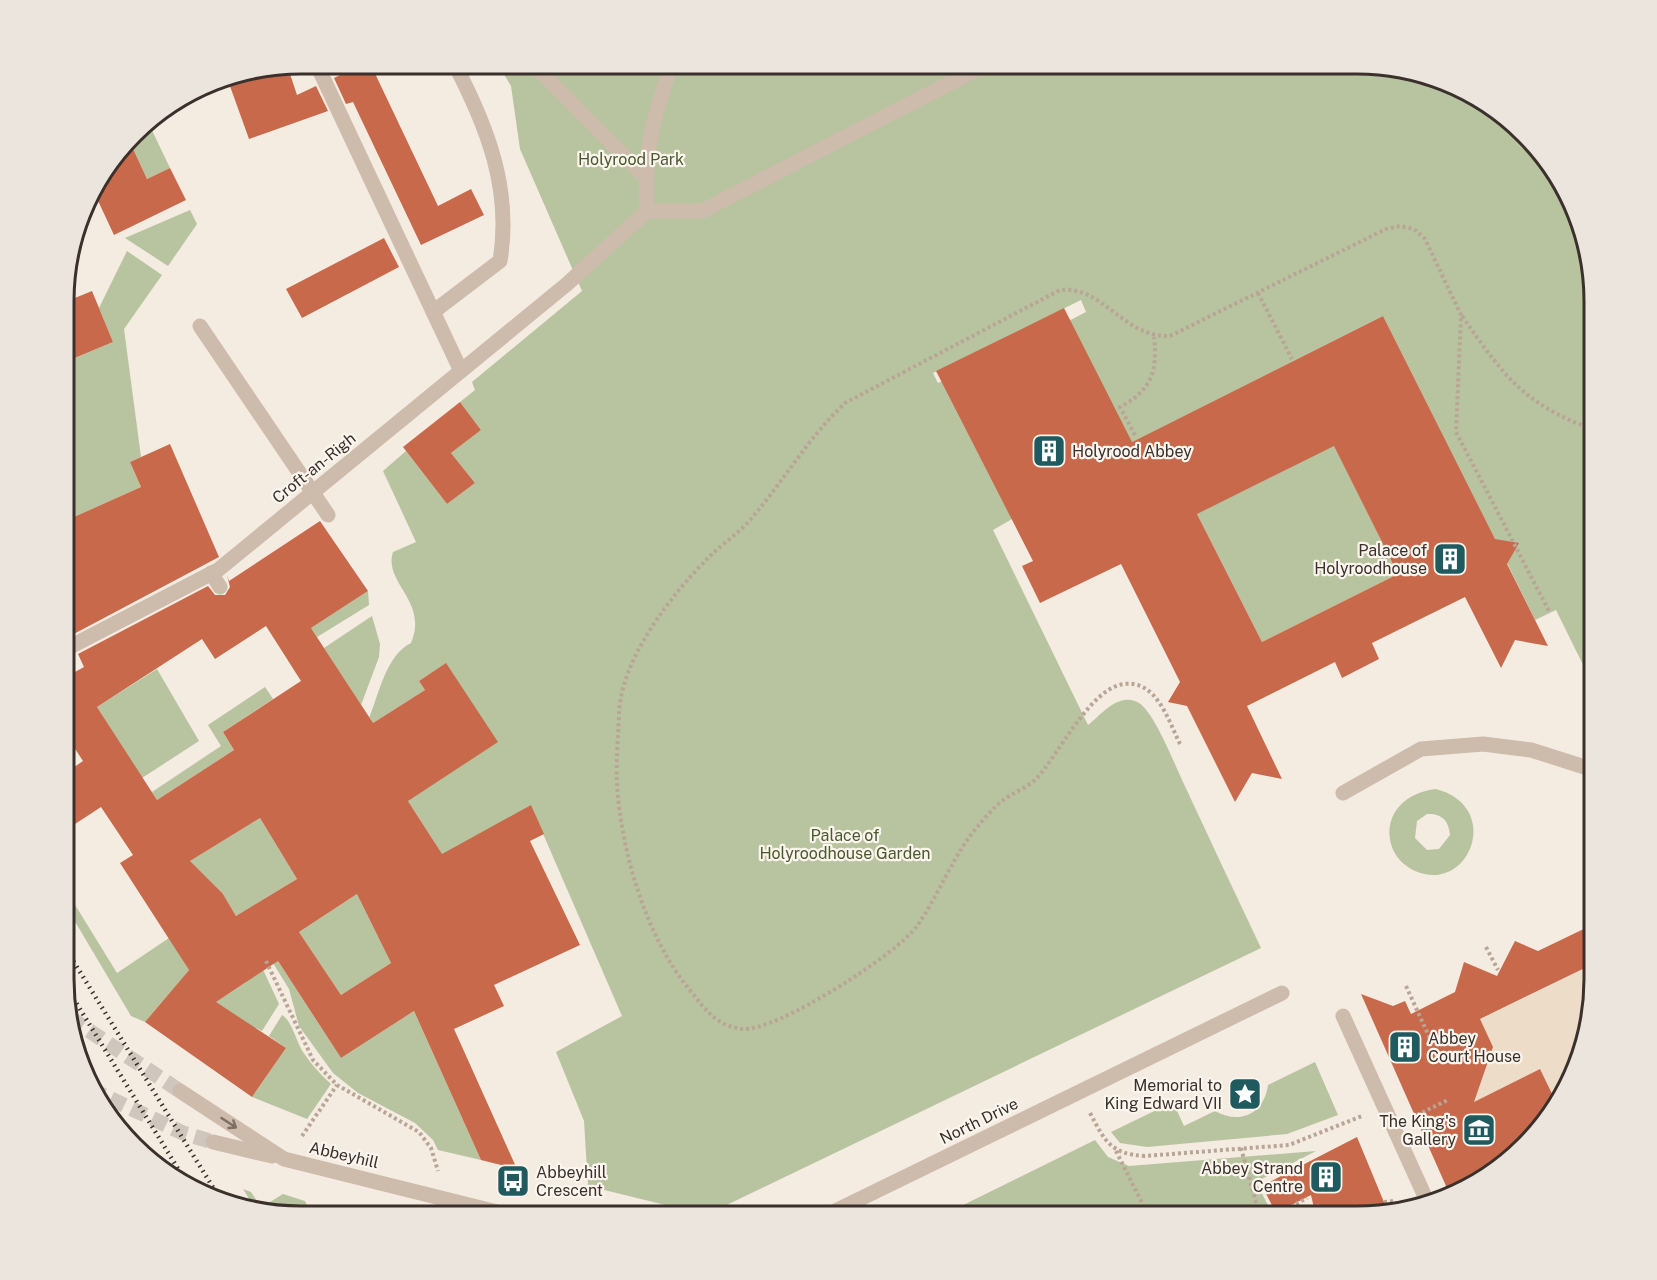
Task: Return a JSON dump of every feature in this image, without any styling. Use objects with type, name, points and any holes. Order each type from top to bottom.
[{"type":"street","points":[[321,74],[461,371]]},
{"type":"street","points":[[433,312],[500,261],[503,242],[504,207],[500,173],[473,100],[460,74]]},
{"type":"street","points":[[543,74],[645,177]]},
{"type":"street","points":[[668,74],[652,125],[645,177],[647,211],[702,211],[968,74]]},
{"type":"street","name":"Croft-an-Righ","points":[[74,645],[211,573],[567,284],[647,211]]},
{"type":"street","points":[[200,326],[314,491],[328,515]]},
{"type":"street","points":[[211,573],[220,587]]},
{"type":"street","points":[[1343,793],[1421,748],[1483,744],[1522,748],[1584,767]]},
{"type":"street","name":"North Drive","points":[[847,1206],[1282,993]]},
{"type":"street","points":[[1343,1016],[1425,1196]]},
{"type":"street","name":"Abbeyhill","points":[[180,1091],[284,1159],[478,1206]]},
{"type":"street","points":[[213,1142],[284,1159]]},
{"type":"path","points":[[1180,744],[1158,699],[1139,685],[1120,684],[1104,694],[1066,735],[1035,780],[1001,802],[975,830],[916,929],[876,965],[784,1018],[745,1029],[715,1020],[676,973],[646,912],[629,861],[617,784],[619,700],[643,640],[709,556],[747,524],[826,421],[845,403],[1060,290],[1074,288],[1088,294],[1130,326],[1154,337],[1170,336],[1386,229],[1400,226],[1414,229],[1425,239],[1461,315],[1496,365],[1527,397],[1560,418],[1584,426]]},
{"type":"path","points":[[1258,293],[1292,359]]},
{"type":"path","points":[[1461,315],[1456,432],[1550,613]]},
{"type":"path","points":[[1135,435],[1120,407],[1136,398],[1150,381],[1156,358],[1154,337]]},
{"type":"path","points":[[1486,947],[1498,970]]},
{"type":"path","points":[[266,961],[313,1060],[337,1085],[419,1132],[431,1148],[446,1197]]},
{"type":"path","points":[[1406,986],[1432,1043]]},
{"type":"path","points":[[284,1159],[337,1085]]},
{"type":"path","points":[[1080,1093],[1103,1137],[1116,1150],[1144,1206]]},
{"type":"path","points":[[1393,1125],[1448,1100]]},
{"type":"path","points":[[1116,1150],[1144,1156],[1289,1144],[1384,1106]]},
{"type":"path","points":[[1241,1148],[1257,1206]]},
{"type":"path","points":[[1292,1206],[1307,1198]]},
{"type":"path","points":[[1384,1202],[1394,1201]]},
{"type":"green space","name":"Palace of Holyroodhouse Garden","points":[[504,74],[1372,74],[1416,81],[1470,104],[1495,120],[1537,162],[1560,200],[1576,241],[1582,271],[1584,300],[1584,667],[1556,610],[1535,620],[1507,563],[1512,555],[1495,540],[1383,316],[1110,453],[1049,331],[1086,312],[1081,300],[933,373],[938,383],[953,376],[1012,519],[993,530],[1088,725],[1111,706],[1124,700],[1132,700],[1145,708],[1164,740],[1261,948],[725,1206],[669,1206],[588,1186],[584,1121],[556,1052],[622,1016],[531,806],[360,900],[391,963],[341,995],[299,932],[435,843],[408,801],[445,664],[419,681],[425,690],[373,723],[369,718],[389,666],[395,656],[411,643],[415,628],[411,604],[394,573],[392,563],[393,552],[416,542],[383,471],[406,451],[447,504],[475,483],[451,453],[481,430],[460,402],[475,390],[472,382],[582,291],[520,149],[511,86]]},
{"type":"green space","points":[[152,129],[170,168],[147,179],[133,148]]},
{"type":"green space","points":[[190,210],[197,224],[168,266],[125,238]]},
{"type":"green space","points":[[127,251],[162,275],[124,329],[141,457],[130,462],[141,487],[74,517],[74,358],[113,342],[99,308]]},
{"type":"green space","points":[[1331,439],[1398,574],[1262,642],[1194,508],[1243,491],[1289,468]]},
{"type":"green space","points":[[368,591],[369,605],[317,637],[311,628]]},
{"type":"green space","points":[[372,616],[380,644],[379,657],[361,705],[324,648]]},
{"type":"green space","points":[[157,669],[199,741],[142,778],[97,707]]},
{"type":"green space","points":[[265,687],[273,699],[223,732],[234,750],[157,800],[152,792],[221,746],[208,725]]},
{"type":"green space","points":[[1436,789],[1457,799],[1469,813],[1473,829],[1471,846],[1463,860],[1451,871],[1434,875],[1415,871],[1403,863],[1392,848],[1389,833],[1394,814],[1400,806],[1425,791]],"holes":[[[1427,814],[1441,817],[1448,826],[1450,835],[1439,849],[1427,850],[1415,838],[1417,821]]]},
{"type":"green space","points":[[260,818],[297,879],[236,916],[223,894],[167,875]]},
{"type":"green space","points":[[74,903],[117,973],[169,938],[189,970],[145,1022],[131,1016],[74,920]]},
{"type":"green space","points":[[272,952],[341,1058],[414,1011],[481,1160],[438,1150],[433,1140],[415,1123],[358,1093],[333,1073],[299,1026],[289,989],[268,955]]},
{"type":"green space","points":[[259,961],[279,1004],[262,1031],[256,1028],[247,1041],[203,1010],[245,983]]},
{"type":"green space","points":[[282,1015],[289,1022],[306,1056],[331,1084],[307,1119],[252,1097],[286,1048],[269,1036]]},
{"type":"green space","points":[[1315,1062],[1338,1115],[1287,1134],[1147,1147],[1120,1143],[1111,1132],[1173,1102],[1184,1126],[1215,1111],[1233,1117],[1242,1117],[1256,1110],[1262,1103],[1268,1085]]},
{"type":"green space","points":[[1095,1140],[1108,1157],[1129,1166],[1316,1151],[1256,1182],[1268,1206],[961,1206]]},
{"type":"green space","points":[[243,1189],[251,1192],[257,1201],[270,1202],[283,1194],[305,1201],[307,1206],[271,1205],[250,1201]]},
{"type":"shaded area","points":[[1584,968],[1582,1009],[1576,1039],[1566,1067],[1552,1094],[1540,1070],[1467,1106],[1493,1047],[1479,1020]]},
{"type":"building","points":[[290,74],[297,95],[316,86],[328,111],[249,139],[230,85],[271,75]]},
{"type":"building","points":[[342,74],[375,74],[438,206],[471,189],[484,215],[421,245],[353,102],[346,104],[334,78]]},
{"type":"building","points":[[133,148],[147,179],[170,168],[186,200],[114,235],[97,199],[120,162]]},
{"type":"building","points":[[384,238],[399,267],[302,318],[286,289]]},
{"type":"building","points":[[92,291],[113,342],[74,358],[74,300]]},
{"type":"building","name":"Palace of Holyroodhouse","points":[[1064,308],[1132,442],[1383,316],[1495,539],[1519,543],[1507,564],[1548,646],[1515,640],[1501,668],[1465,597],[1372,643],[1379,659],[1342,678],[1335,662],[1247,706],[1282,779],[1252,773],[1235,802],[1187,706],[1168,702],[1180,682],[1121,564],[1040,603],[1022,566],[1033,561],[936,371]],"holes":[[[1334,446],[1398,574],[1262,642],[1197,514]]]},
{"type":"building","points":[[460,402],[481,430],[451,453],[475,483],[447,504],[403,447]]},
{"type":"building","points":[[170,444],[219,557],[74,634],[74,517],[141,487],[130,462]]},
{"type":"building","points":[[320,521],[368,591],[311,628],[373,723],[425,690],[419,681],[446,663],[498,742],[408,801],[442,854],[531,805],[544,834],[530,841],[580,945],[494,985],[504,1006],[454,1029],[517,1169],[481,1160],[414,1011],[341,1058],[278,961],[216,1002],[286,1048],[252,1097],[145,1022],[189,970],[120,863],[133,855],[101,807],[75,824],[74,822],[74,767],[83,761],[74,747],[74,672],[84,667],[78,654],[208,586],[215,595],[225,595],[230,587],[227,575],[229,581]],"holes":[[[266,626],[301,681],[223,732],[234,750],[157,800],[97,707],[202,639],[215,659]],[[260,818],[297,879],[236,916],[223,894],[190,861]],[[357,894],[391,963],[341,995],[299,932]]]},
{"type":"building","points":[[1584,929],[1584,968],[1480,1019],[1493,1047],[1474,1102],[1540,1069],[1552,1094],[1537,1118],[1495,1160],[1447,1188],[1361,994],[1393,1006],[1405,1001],[1411,1014],[1455,992],[1464,962],[1497,976],[1515,941],[1538,951]]},
{"type":"building","name":"Abbey Strand Centre","points":[[1357,1137],[1385,1205],[1314,1206],[1311,1195],[1290,1206],[1272,1206],[1262,1186]]},
{"type":"tunnel","points":[[78,1023],[180,1091]]},
{"type":"tunnel","points":[[106,1097],[183,1133],[213,1142]]},
{"type":"railway","points":[[74,962],[214,1189]]},
{"type":"railway","points":[[74,1000],[180,1172]]},
{"type":"place","name":"Holyrood Abbey","points":[[1049,451]]},
{"type":"place","name":"Palace of Holyroodhouse","points":[[1450,559]]},
{"type":"place","name":"Abbey Court House","points":[[1405,1047]]},
{"type":"place","name":"Memorial to King Edward VII","points":[[1245,1094]]},
{"type":"place","name":"The King's Gallery","points":[[1479,1130]]},
{"type":"place","name":"Abbey Strand Centre","points":[[1326,1177]]},
{"type":"place","name":"Abbeyhill Crescent","points":[[513,1181]]},
{"type":"park label","name":"Holyrood Park","points":[[631,159]]}]
